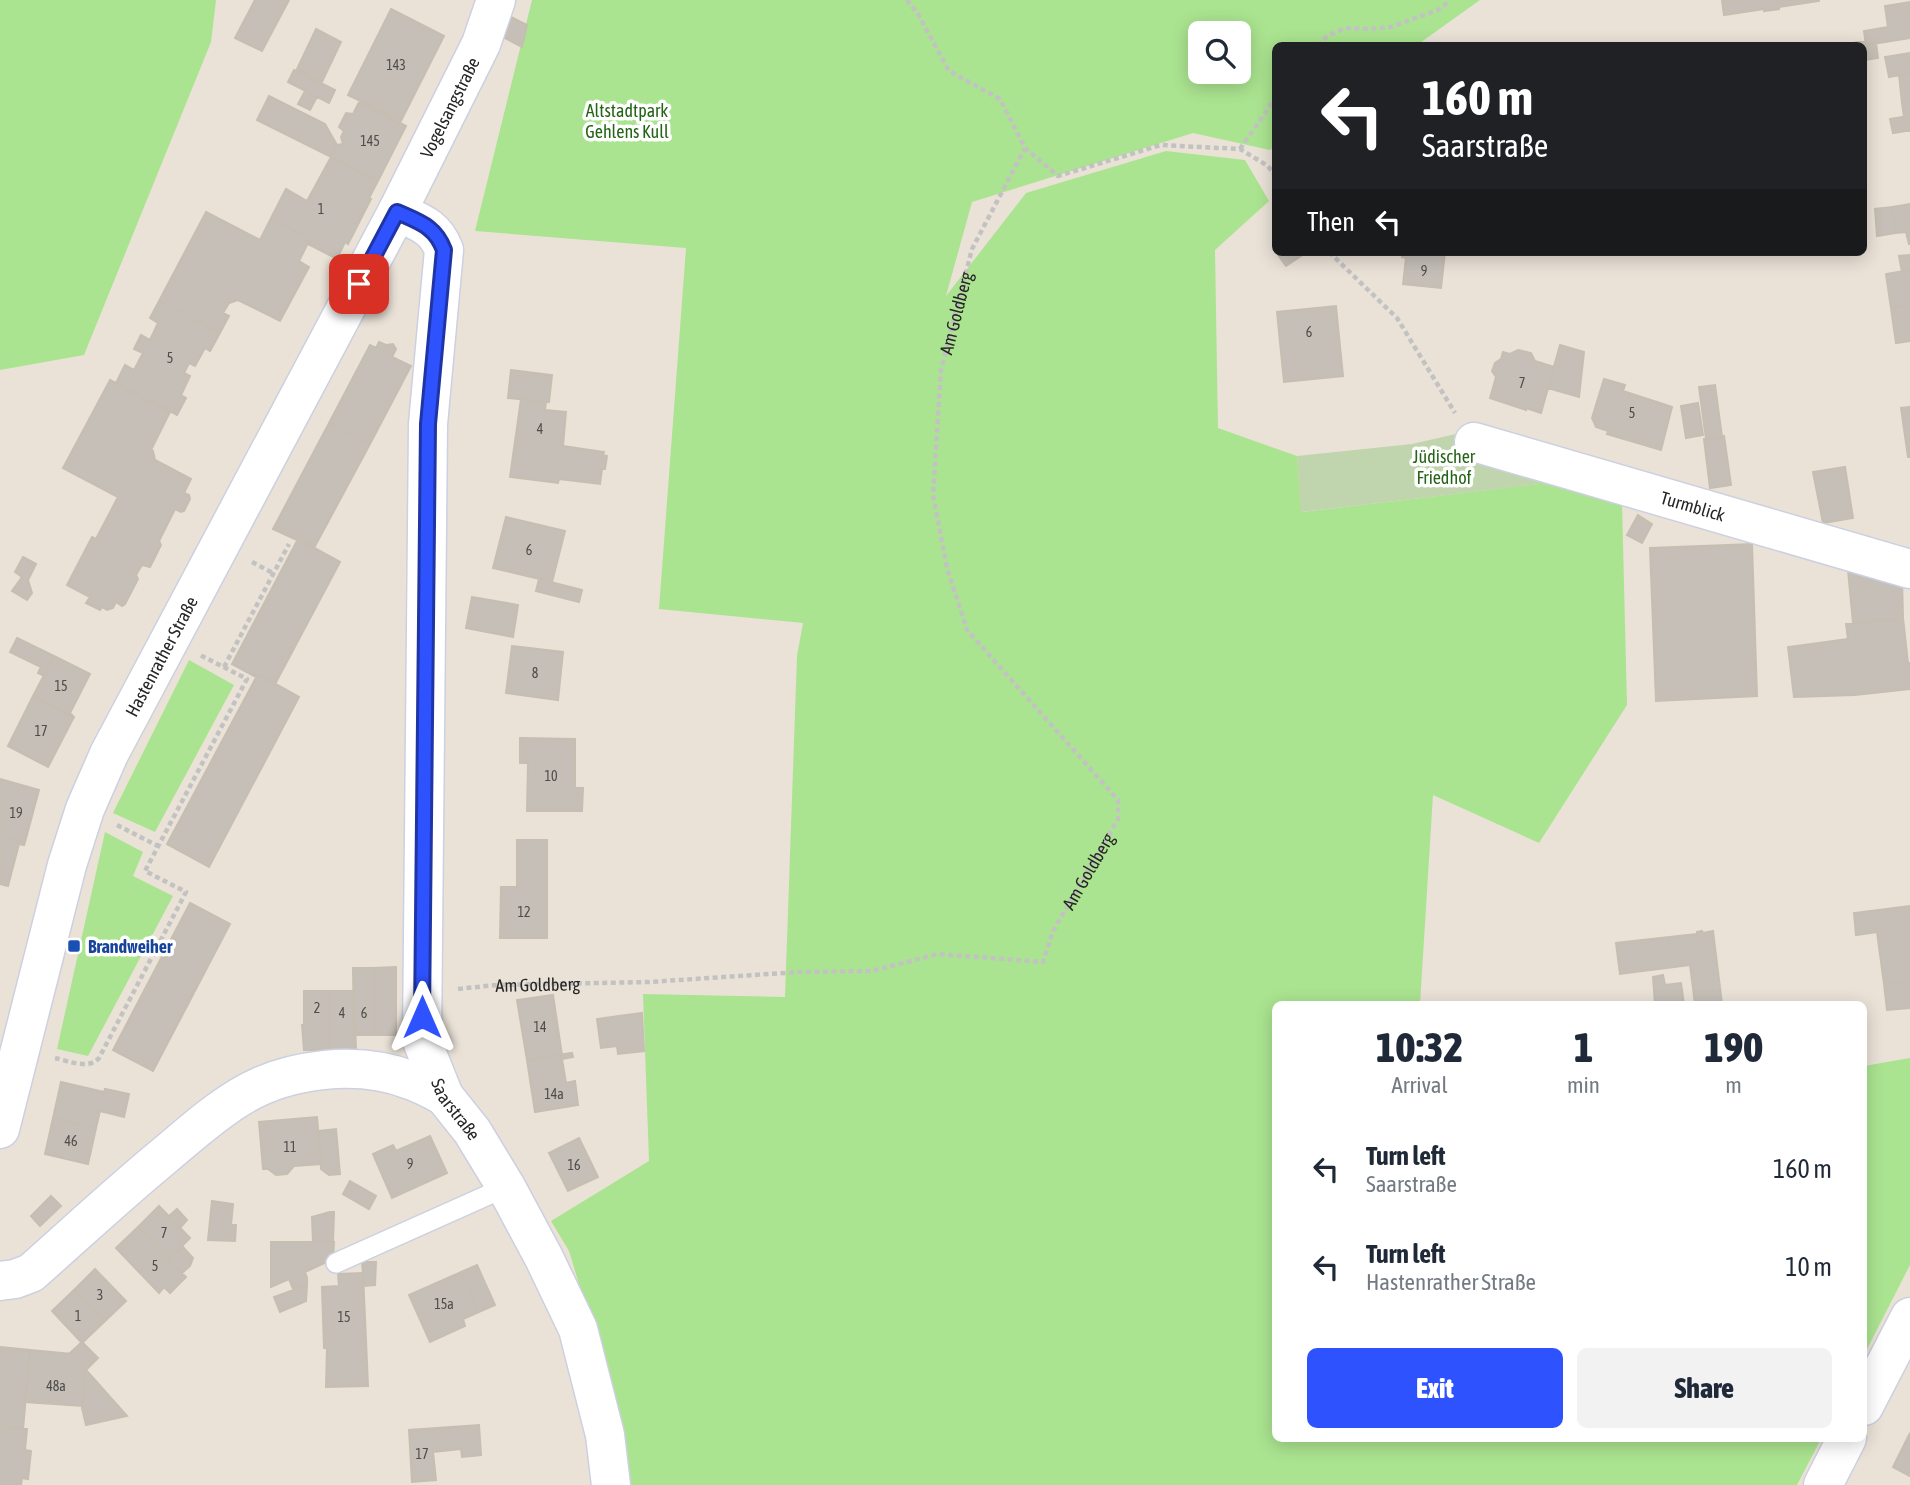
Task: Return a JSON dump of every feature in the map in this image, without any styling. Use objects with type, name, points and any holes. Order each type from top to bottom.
[{"type":"street","name":"Vogelsangstraße","points":[[397,212],[481,44],[496,0]]},
{"type":"street","name":"Saarstraße","points":[[397,212],[425,225],[439,236],[444,250],[428,424],[422,1041],[444,1096],[472,1131],[506,1187],[578,1329],[605,1435],[611,1485]]},
{"type":"street","name":"Hastenrather Straße","points":[[0,1129],[66,865],[85,808],[115,743],[397,212]]},
{"type":"street","name":"Turmblick","points":[[1474,442],[1910,569]]},
{"type":"street","points":[[0,1281],[31,1273],[122,1191],[215,1114],[243,1095],[265,1085],[295,1074],[347,1069],[409,1079],[444,1096]]},
{"type":"street","points":[[1867,1400],[1910,1317]]},
{"type":"street","points":[[1832,1482],[1846,1442]]},
{"type":"lane","points":[[336,1263],[506,1187]]},
{"type":"path","points":[[906,0],[918,14],[949,71],[1000,99],[1025,148],[1058,176],[1161,145],[1240,149],[1268,166],[1272,172]]},
{"type":"path","points":[[1322,42],[1327,36],[1345,28],[1391,27],[1440,9],[1450,0]]},
{"type":"path","points":[[1240,149],[1272,103]]},
{"type":"path","name":"Am Goldberg","points":[[422,993],[496,985],[649,982],[799,972],[872,971],[938,954],[1042,962],[1053,931],[1118,819],[1118,800],[967,630],[947,568],[933,495],[941,370],[972,249],[1025,148]]},
{"type":"path","points":[[1333,256],[1397,318],[1474,442]]},
{"type":"path","points":[[224,667],[289,544]]},
{"type":"path","points":[[245,559],[273,573]]},
{"type":"path","points":[[50,1057],[88,1065],[100,1058],[186,891],[145,871],[247,679],[209,660]]},
{"type":"path","points":[[143,838],[158,846]]},
{"type":"green space","points":[[0,0],[216,0],[211,42],[84,355],[0,370]]},
{"type":"green space","name":"Altstadtpark Gehlens Kull","points":[[532,0],[1480,0],[1421,42],[1272,42],[1270,150],[1193,133],[972,202],[946,296],[1026,193],[1166,151],[1245,160],[1269,201],[1215,250],[1218,428],[1297,456],[1302,512],[1539,484],[1482,460],[1622,502],[1627,705],[1539,843],[1433,795],[1420,1001],[1272,1001],[1272,1442],[1819,1442],[1797,1485],[627,1485],[616,1406],[569,1251],[551,1221],[649,1161],[643,994],[785,997],[797,656],[803,623],[659,609],[686,248],[475,231]]},
{"type":"green space","name":"Jüdischer Friedhof","points":[[1456,434],[1482,460],[1540,484],[1301,512],[1297,456],[1412,444]]},
{"type":"green space","points":[[189,660],[234,685],[155,832],[113,813]]},
{"type":"green space","points":[[105,832],[143,852],[133,876],[173,896],[88,1056],[57,1049]]},
{"type":"green space","points":[[1910,1058],[1910,1265],[1867,1349],[1867,1065]]},
{"type":"building","points":[[255,0],[289,0],[262,51],[235,38]]},
{"type":"building","points":[[1722,0],[1819,0],[1819,1],[1724,15]]},
{"type":"building","points":[[1910,2],[1910,38],[1867,45],[1864,31],[1888,27],[1885,6]]},
{"type":"building","points":[[391,9],[444,36],[401,121],[348,95]]},
{"type":"building","points":[[511,17],[527,25],[522,47],[502,35]]},
{"type":"building","points":[[316,29],[341,42],[322,82],[297,69]]},
{"type":"building","points":[[1876,43],[1878,58],[1867,60],[1867,45]]},
{"type":"building","points":[[1910,53],[1910,73],[1889,77],[1885,57]]},
{"type":"building","points":[[294,70],[335,90],[329,103],[288,82]]},
{"type":"building","points":[[1910,73],[1910,102],[1902,103],[1899,75]]},
{"type":"building","points":[[305,91],[317,97],[310,110],[298,104]]},
{"type":"building","points":[[269,96],[325,124],[337,145],[331,157],[257,120]]},
{"type":"building","points":[[359,102],[406,126],[378,181],[331,157],[337,145],[343,144],[341,137],[344,131],[339,127],[346,113],[353,114]]},
{"type":"building","points":[[1910,102],[1910,131],[1906,131],[1902,103]]},
{"type":"building","points":[[1902,117],[1906,131],[1893,133],[1890,119]]},
{"type":"building","points":[[331,157],[378,181],[348,244],[345,242],[337,259],[308,244],[310,239],[271,218],[286,189],[307,201]]},
{"type":"building","points":[[1910,204],[1909,244],[1906,232],[1896,233],[1892,207]]},
{"type":"building","points":[[1892,207],[1896,233],[1877,236],[1875,209]]},
{"type":"building","points":[[206,212],[260,240],[271,218],[310,239],[299,261],[309,267],[280,321],[238,300],[229,303],[223,313],[229,316],[220,333],[159,301]]},
{"type":"building","points":[[1910,255],[1910,270],[1902,272],[1899,256]]},
{"type":"building","points":[[1279,256],[1301,256],[1286,266]]},
{"type":"building","points":[[1445,256],[1441,288],[1403,284],[1406,258],[1402,257]]},
{"type":"building","points":[[1910,270],[1910,305],[1891,308],[1886,274]]},
{"type":"building","points":[[159,301],[220,333],[210,351],[205,348],[195,366],[189,363],[184,373],[190,376],[181,395],[186,398],[177,415],[116,383],[125,365],[134,370],[143,353],[134,349],[141,335],[150,340],[158,323],[150,318]]},
{"type":"building","points":[[1910,305],[1910,341],[1896,343],[1891,308]]},
{"type":"building","points":[[1336,306],[1343,376],[1284,382],[1277,312]]},
{"type":"building","points":[[379,342],[393,344],[396,349],[392,357],[411,366],[370,444],[329,423],[370,345],[376,348]]},
{"type":"building","points":[[1560,345],[1584,352],[1579,397],[1548,388]]},
{"type":"building","points":[[1518,350],[1531,353],[1535,361],[1554,367],[1541,413],[1490,398],[1496,377],[1492,371],[1495,363],[1501,359],[1503,352],[1510,354]]},
{"type":"building","points":[[511,370],[552,375],[549,402],[508,398]]},
{"type":"building","points":[[1604,379],[1625,385],[1623,391],[1672,407],[1661,450],[1607,434],[1608,431],[1596,427],[1592,418]]},
{"type":"building","points":[[110,380],[170,412],[151,450],[155,460],[191,479],[184,493],[189,495],[190,499],[184,511],[175,509],[150,567],[142,565],[125,604],[122,606],[116,602],[113,608],[107,610],[102,607],[100,610],[86,603],[90,597],[67,585],[92,537],[96,539],[118,497],[63,468]]},
{"type":"building","points":[[1715,385],[1722,437],[1706,439],[1699,387]]},
{"type":"building","points":[[521,399],[546,402],[545,410],[566,412],[563,446],[604,452],[603,455],[607,456],[600,484],[559,479],[558,483],[510,477]]},
{"type":"building","points":[[1698,403],[1703,435],[1686,438],[1681,406]]},
{"type":"building","points":[[1910,407],[1910,457],[1908,457],[1901,408]]},
{"type":"building","points":[[329,423],[370,444],[314,548],[273,529]]},
{"type":"building","points":[[1724,436],[1731,485],[1710,488],[1704,439]]},
{"type":"building","points":[[1845,467],[1853,518],[1823,523],[1813,472]]},
{"type":"building","points":[[1638,515],[1652,524],[1642,543],[1627,535]]},
{"type":"building","points":[[506,517],[565,531],[552,582],[493,568]]},
{"type":"building","points":[[298,539],[340,562],[275,684],[232,664]]},
{"type":"building","points":[[1752,544],[1757,696],[1656,701],[1650,548]]},
{"type":"building","points":[[23,557],[36,564],[28,580],[32,593],[27,600],[12,591],[22,577],[15,572]]},
{"type":"building","points":[[1847,560],[1902,577],[1903,618],[1853,623]]},
{"type":"building","points":[[539,579],[582,590],[579,602],[536,591]]},
{"type":"building","points":[[472,597],[518,605],[513,637],[466,628]]},
{"type":"building","points":[[1903,618],[1910,663],[1910,689],[1855,695],[1794,697],[1788,647],[1848,639],[1846,624]]},
{"type":"building","points":[[17,638],[54,656],[44,676],[38,673],[41,667],[10,652]]},
{"type":"building","points":[[512,646],[563,652],[558,700],[506,693]]},
{"type":"building","points":[[54,656],[90,674],[70,713],[74,717],[33,696]]},
{"type":"building","points":[[258,674],[299,697],[209,867],[167,844]]},
{"type":"building","points":[[33,696],[74,717],[48,767],[8,746]]},
{"type":"building","points":[[520,738],[575,739],[575,788],[583,788],[582,811],[527,811],[528,763],[520,763]]},
{"type":"building","points":[[0,779],[39,790],[25,842],[0,836]]},
{"type":"building","points":[[0,836],[25,842],[24,845],[19,844],[8,886],[0,884]]},
{"type":"building","points":[[517,840],[547,840],[547,938],[500,938],[501,887],[517,887]]},
{"type":"building","points":[[190,903],[230,924],[153,1071],[113,1050]]},
{"type":"building","points":[[1910,906],[1910,981],[1884,984],[1877,932],[1856,935],[1854,913]]},
{"type":"building","points":[[1713,931],[1722,1001],[1695,1001],[1690,965],[1620,974],[1616,943]]},
{"type":"building","points":[[396,967],[396,1035],[374,1035],[374,968]]},
{"type":"building","points":[[353,968],[374,968],[374,1035],[354,1035]]},
{"type":"building","points":[[1663,975],[1665,985],[1681,983],[1684,1001],[1655,1001],[1653,977]]},
{"type":"building","points":[[1910,981],[1910,1008],[1887,1010],[1884,984]]},
{"type":"building","points":[[304,991],[330,991],[330,1050],[304,1050]]},
{"type":"building","points":[[330,991],[354,991],[356,1050],[330,1050]]},
{"type":"building","points":[[553,995],[562,1055],[527,1060],[517,1000]]},
{"type":"building","points":[[642,1013],[644,1051],[618,1054],[617,1046],[601,1048],[597,1019]]},
{"type":"building","points":[[572,1053],[573,1057],[562,1059],[566,1083],[575,1081],[578,1105],[535,1112],[527,1060]]},
{"type":"building","points":[[61,1082],[104,1092],[105,1089],[129,1094],[124,1117],[100,1111],[96,1128],[53,1118]]},
{"type":"building","points":[[317,1117],[321,1164],[294,1166],[287,1174],[276,1175],[263,1169],[259,1122]]},
{"type":"building","points":[[53,1118],[96,1128],[88,1164],[45,1154]]},
{"type":"building","points":[[336,1129],[340,1174],[329,1175],[321,1169],[319,1131]]},
{"type":"building","points":[[430,1136],[447,1173],[392,1198],[373,1154],[393,1145],[396,1151]]},
{"type":"building","points":[[579,1138],[598,1177],[568,1191],[549,1153]]},
{"type":"building","points":[[350,1181],[376,1196],[369,1209],[343,1194]]},
{"type":"building","points":[[51,1196],[61,1206],[40,1226],[31,1216]]},
{"type":"building","points":[[212,1201],[233,1204],[231,1225],[236,1225],[235,1241],[208,1240]]},
{"type":"building","points":[[159,1206],[190,1238],[169,1259],[138,1227]]},
{"type":"building","points":[[177,1209],[187,1220],[180,1228],[169,1216]]},
{"type":"building","points":[[334,1212],[333,1242],[313,1242],[312,1217]]},
{"type":"building","points":[[138,1227],[186,1277],[170,1293],[164,1287],[159,1293],[116,1248]]},
{"type":"building","points":[[271,1242],[334,1242],[333,1259],[305,1272],[307,1285],[293,1289],[289,1279],[271,1287]]},
{"type":"building","points":[[182,1246],[193,1258],[190,1266],[182,1273],[169,1259]]},
{"type":"building","points":[[362,1262],[376,1262],[375,1285],[364,1286]]},
{"type":"building","points":[[477,1265],[495,1305],[479,1312],[461,1272]]},
{"type":"building","points":[[95,1269],[126,1301],[104,1322],[74,1290]]},
{"type":"building","points":[[461,1272],[479,1312],[463,1319],[465,1326],[430,1342],[409,1295]]},
{"type":"building","points":[[363,1273],[368,1386],[326,1387],[327,1348],[324,1348],[322,1287],[339,1286],[338,1274]]},
{"type":"building","points":[[307,1285],[306,1301],[280,1312],[274,1297]]},
{"type":"building","points":[[74,1290],[104,1322],[82,1343],[52,1311]]},
{"type":"building","points":[[82,1342],[98,1358],[86,1370],[69,1354]]},
{"type":"building","points":[[0,1347],[30,1350],[23,1429],[0,1426]]},
{"type":"building","points":[[30,1350],[72,1354],[86,1370],[83,1406],[25,1402]]},
{"type":"building","points":[[86,1370],[127,1416],[86,1425],[82,1408]]},
{"type":"building","points":[[479,1425],[481,1455],[462,1457],[461,1449],[433,1452],[436,1480],[412,1482],[409,1430]]},
{"type":"building","points":[[0,1426],[27,1429],[25,1450],[31,1451],[28,1479],[22,1478],[21,1485],[0,1485]]},
{"type":"building","points":[[1910,1433],[1910,1476],[1893,1467]]},
{"type":"place","name":"Brandweiher","points":[[74,946]]},
{"type":"route","points":[[359,284],[397,212],[425,225],[439,236],[444,250],[428,424],[422,1017]]}]
